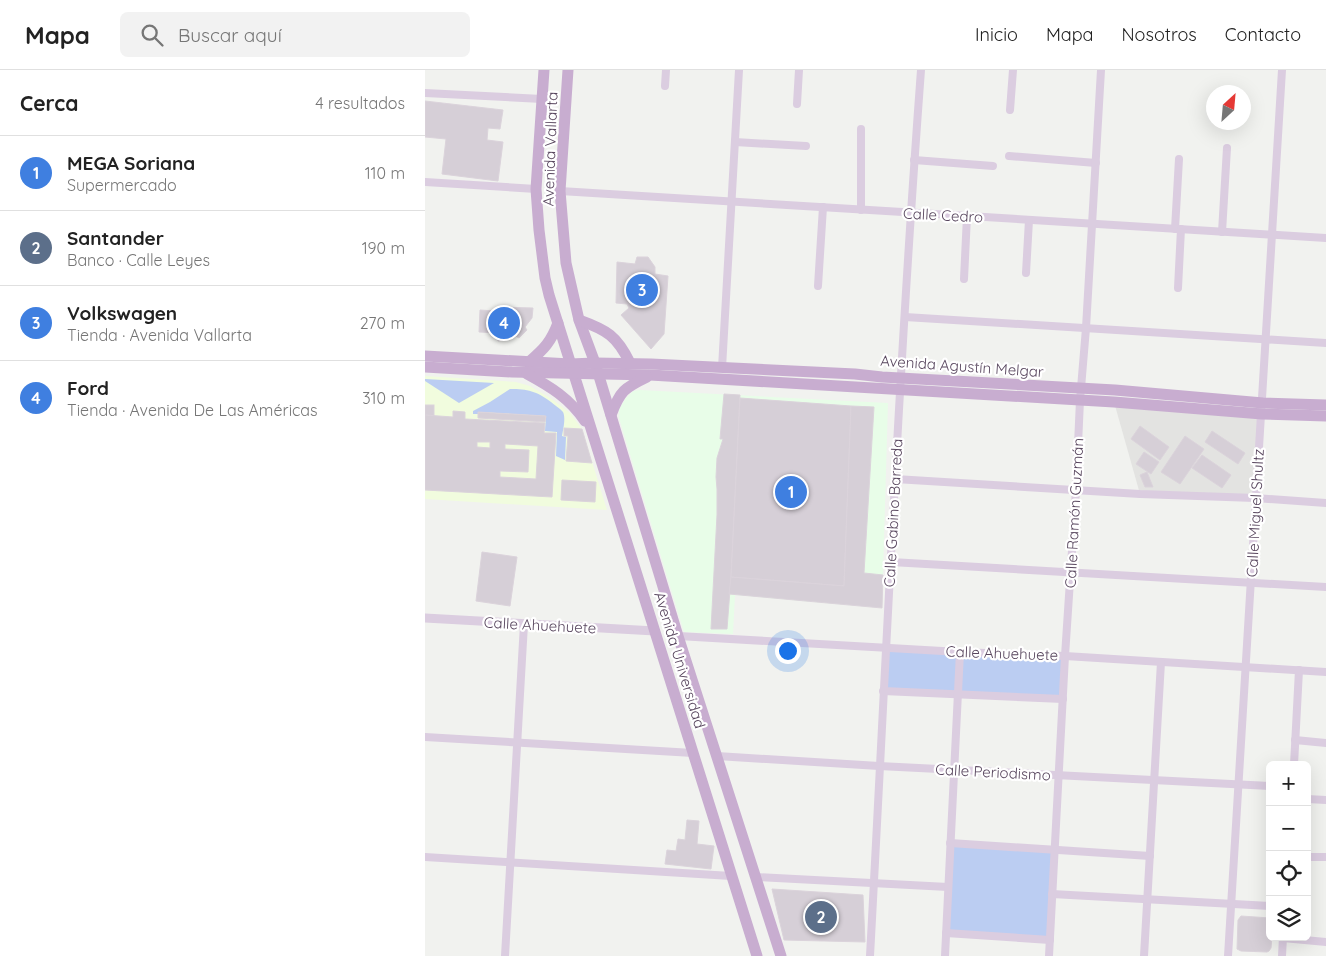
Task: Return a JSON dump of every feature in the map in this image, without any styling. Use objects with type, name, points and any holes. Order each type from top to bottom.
[{"type":"main road","name":"Avenida Vallarta","points":[[544,70],[537,189],[539,230],[545,278],[572,369]]},
{"type":"main road","name":"Avenida Vallarta","points":[[568,70],[560,192],[566,263],[579,320],[597,368]]},
{"type":"main road","points":[[579,320],[602,329],[614,338],[623,349],[630,363]]},
{"type":"main road","points":[[529,362],[549,343],[558,323]]},
{"type":"main road","points":[[425,356],[529,362],[572,369]]},
{"type":"main road","name":"Avenida Agustín Melgar","points":[[597,368],[630,363],[901,377],[1326,416]]},
{"type":"main road","points":[[425,367],[523,372],[597,368]]},
{"type":"main road","name":"Avenida Agustín Melgar","points":[[597,368],[651,375],[900,390],[1081,394]]},
{"type":"main road","name":"Avenida Universidad","points":[[597,368],[678,636],[781,956]]},
{"type":"main road","name":"Avenida Universidad","points":[[572,369],[757,956]]},
{"type":"main road","points":[[523,372],[547,384],[561,394],[579,412],[591,429]]},
{"type":"main road","points":[[611,415],[617,399],[623,391],[630,385],[651,375]]},
{"type":"main road","name":"Avenida Agustín Melgar","points":[[1262,409],[1326,405]]},
{"type":"street","points":[[665,86],[666,70]]},
{"type":"street","points":[[722,368],[739,70]]},
{"type":"street","points":[[797,104],[799,70]]},
{"type":"street","name":"Calle Gabino Barreda","points":[[870,956],[885,648],[921,70]]},
{"type":"street","points":[[1010,110],[1013,70]]},
{"type":"street","name":"Calle Ramón Guzmán","points":[[1049,956],[1065,656],[1101,70]]},
{"type":"street","name":"Calle Miguel Shultz","points":[[1228,956],[1283,70]]},
{"type":"street","points":[[425,93],[542,99]]},
{"type":"street","points":[[861,129],[861,210]]},
{"type":"street","points":[[735,142],[806,146]]},
{"type":"street","points":[[1221,232],[1227,148]]},
{"type":"street","points":[[1009,156],[1095,163]]},
{"type":"street","points":[[1178,288],[1179,159]]},
{"type":"street","points":[[914,160],[993,166]]},
{"type":"street","points":[[425,182],[537,189]]},
{"type":"street","name":"Calle Cedro","points":[[560,192],[1326,238]]},
{"type":"street","points":[[819,286],[823,207]]},
{"type":"street","points":[[964,279],[967,216]]},
{"type":"street","points":[[1026,274],[1029,220]]},
{"type":"street","points":[[905,317],[1326,342]]},
{"type":"street","points":[[895,479],[1326,503]]},
{"type":"street","points":[[891,562],[1326,587]]},
{"type":"street","name":"Calle Ahuehuete","points":[[425,618],[655,631]]},
{"type":"street","points":[[505,956],[524,624]]},
{"type":"street","name":"Calle Ahuehuete","points":[[678,636],[1326,672]]},
{"type":"street","points":[[945,956],[960,652]]},
{"type":"street","points":[[1144,956],[1161,662]]},
{"type":"street","points":[[1294,761],[1299,670]]},
{"type":"street","points":[[883,691],[1063,699]]},
{"type":"street","points":[[425,737],[693,753]]},
{"type":"street","points":[[1295,740],[1326,743]]},
{"type":"street","name":"Calle Periodismo","points":[[717,756],[1266,786]]},
{"type":"street","points":[[1311,799],[1326,800]]},
{"type":"street","points":[[950,843],[1150,856]]},
{"type":"street","points":[[425,857],[731,876]]},
{"type":"street","points":[[1311,857],[1326,857]]},
{"type":"street","points":[[755,877],[948,887]]},
{"type":"street","points":[[1052,894],[1266,906]]},
{"type":"street","points":[[946,933],[1049,940]]},
{"type":"street","points":[[1282,956],[1283,941]]},
{"type":"street","points":[[1311,941],[1326,942]]},
{"type":"shaded area","points":[[425,376],[516,382],[530,386],[552,399],[570,413],[582,429],[607,510],[425,499]]},
{"type":"shaded area","points":[[425,379],[494,383],[459,403],[425,381]]},
{"type":"shaded area","points":[[510,389],[527,390],[541,395],[563,412],[562,436],[566,437],[565,460],[556,456],[557,432],[545,431],[546,416],[479,412],[478,414],[473,414],[473,411]]},
{"type":"shaded area","points":[[633,391],[888,403],[882,608],[735,595],[733,634],[684,632],[619,418],[619,409],[626,398]]},
{"type":"shaded area","points":[[1114,402],[1262,414],[1255,498],[1140,494]]},
{"type":"shaded area","points":[[885,648],[1065,656],[1063,699],[883,691]]},
{"type":"shaded area","points":[[950,843],[1055,850],[1050,940],[946,933]]},
{"type":"building","points":[[425,101],[503,110],[500,129],[488,128],[487,140],[503,142],[498,181],[442,174],[446,139],[425,137]]},
{"type":"building","points":[[637,257],[648,257],[655,267],[655,274],[668,276],[664,334],[651,349],[621,315],[629,308],[627,304],[616,303],[617,262],[635,264]]},
{"type":"building","points":[[497,307],[533,308],[532,318],[525,327],[527,330],[519,338],[514,335],[510,339],[498,341],[498,333],[479,332],[480,310],[496,311]]},
{"type":"building","points":[[724,394],[740,395],[731,577],[727,629],[711,629],[717,515],[717,458],[723,439],[720,439]]},
{"type":"building","points":[[740,398],[851,406],[844,586],[731,577]]},
{"type":"building","points":[[425,405],[434,405],[434,416],[425,416]]},
{"type":"building","points":[[851,406],[874,407],[864,573],[883,575],[882,608],[729,594],[731,577],[844,586]]},
{"type":"building","points":[[453,411],[465,412],[465,419],[545,423],[544,433],[556,433],[552,497],[425,490],[425,415],[453,417]],"holes":[[[477,442],[490,442],[490,448],[477,447]],[[505,444],[538,446],[536,479],[500,477],[500,471],[528,472],[529,450],[505,449]]]},
{"type":"building","points":[[478,412],[546,416],[545,422],[478,418]]},
{"type":"building","points":[[1140,426],[1169,447],[1160,460],[1131,439]]},
{"type":"building","points":[[564,428],[582,429],[592,463],[566,461],[568,436],[564,436]]},
{"type":"building","points":[[1212,431],[1245,453],[1238,464],[1205,442]]},
{"type":"building","points":[[1185,436],[1204,449],[1180,484],[1161,472]]},
{"type":"building","points":[[1144,452],[1159,462],[1151,474],[1136,464]]},
{"type":"building","points":[[1202,455],[1231,475],[1222,488],[1192,468]]},
{"type":"building","points":[[1147,472],[1153,487],[1145,487],[1140,475]]},
{"type":"building","points":[[562,480],[596,482],[595,502],[561,500]]},
{"type":"building","points":[[482,552],[517,557],[510,606],[476,601]]},
{"type":"building","points":[[687,820],[699,821],[697,844],[714,846],[711,869],[665,864],[667,850],[676,851],[678,839],[685,840]]},
{"type":"building","points":[[772,889],[863,895],[865,942],[784,940]]},
{"type":"building","points":[[1241,916],[1266,918],[1266,941],[1272,941],[1269,951],[1241,951],[1237,949],[1238,920]]},
{"type":"place","name":"Volkswagen","points":[[642,290]]},
{"type":"place","name":"Ford","points":[[504,323]]},
{"type":"place","name":"MEGA Soriana","points":[[791,492]]},
{"type":"place","name":"Santander","points":[[821,917]]}]
